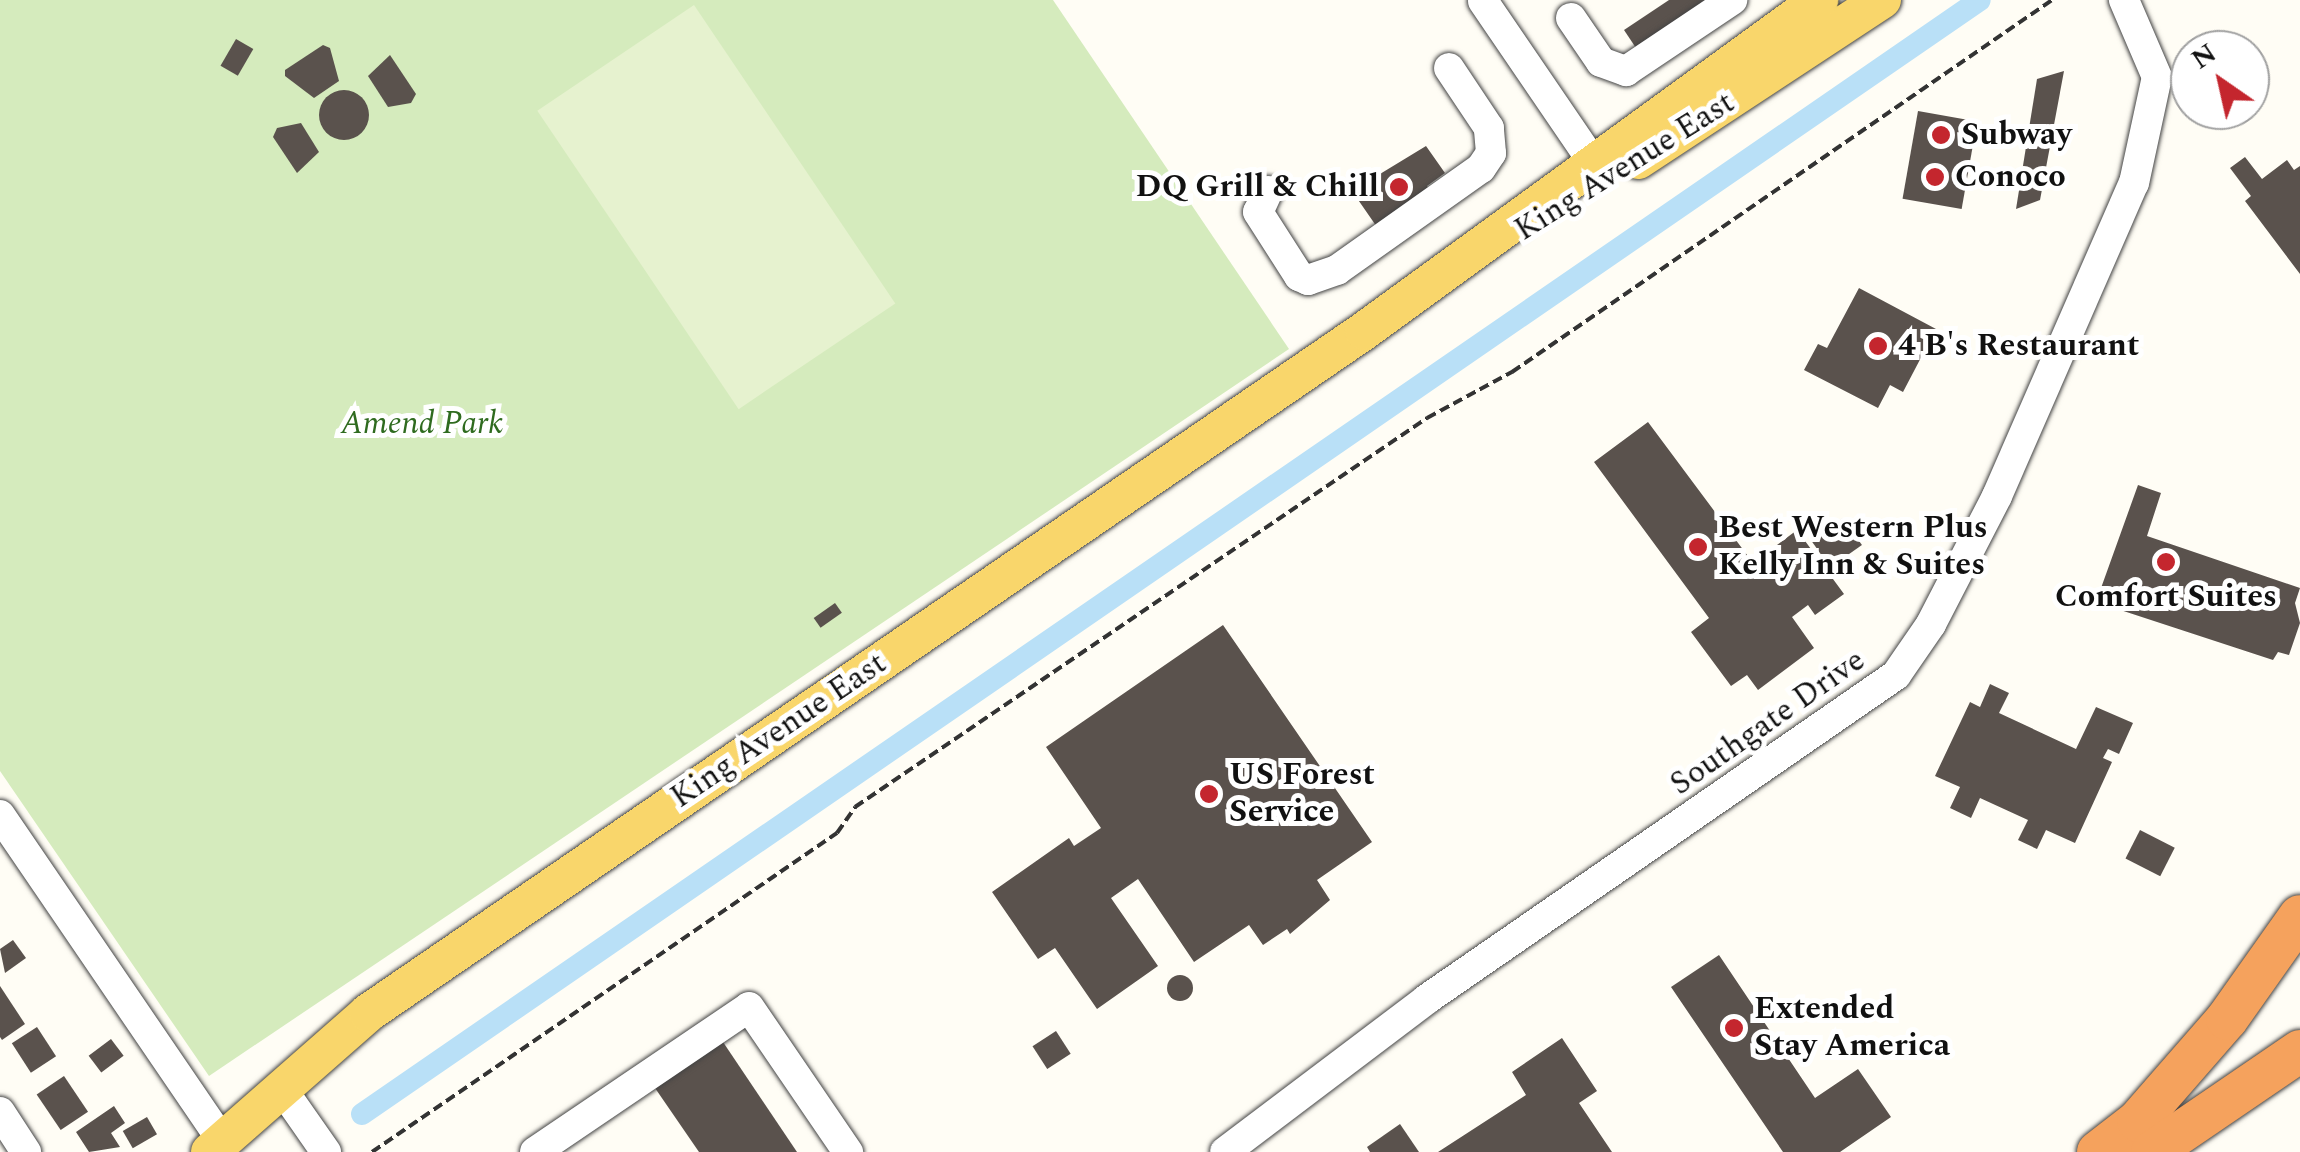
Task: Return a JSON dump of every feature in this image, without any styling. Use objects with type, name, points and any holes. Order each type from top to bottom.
[{"type":"highway","points":[[2098,1152],[2138,1121],[2227,1019],[2300,916]]},
{"type":"highway","points":[[2152,1152],[2300,1052]]},
{"type":"main road","name":"King Avenue East","points":[[1364,331],[1882,0]]},
{"type":"main road","name":"King Avenue East","points":[[216,1146],[368,1013],[1364,331],[1814,2]]},
{"type":"street","points":[[1570,18],[1602,62],[1626,72],[1732,0]]},
{"type":"street","name":"Southgate Drive","points":[[1225,1152],[1427,999],[1896,674],[1931,624],[1997,496],[2134,183],[2157,77],[2124,0]]},
{"type":"street","points":[[1484,1],[1594,164]]},
{"type":"street","points":[[1268,191],[1258,212],[1298,276],[1308,280],[1337,270],[1481,168],[1491,152],[1488,128],[1449,68]]},
{"type":"street","points":[[0,814],[216,1146]]},
{"type":"street","points":[[535,1152],[750,1007],[848,1152]]},
{"type":"street","points":[[282,1088],[326,1152]]},
{"type":"street","points":[[0,1112],[26,1152]]},
{"type":"path","points":[[372,1152],[837,833],[855,807],[1427,418],[1512,372],[2052,0]]},
{"type":"green space","name":"Amend Park","points":[[0,0],[1053,0],[1289,349],[209,1076],[0,771]]},
{"type":"green space","points":[[694,5],[895,303],[739,409],[537,111]]},
{"type":"building","points":[[1669,0],[1712,0],[1638,51],[1624,30]]},
{"type":"building","points":[[236,39],[253,49],[238,76],[220,66]]},
{"type":"building","points":[[323,45],[330,48],[339,81],[314,98],[285,76],[285,70]]},
{"type":"building","points":[[390,55],[416,94],[411,103],[388,107],[368,76]]},
{"type":"building","points":[[2064,71],[2040,200],[2016,209],[2037,79]]},
{"type":"building","points":[[344,90],[362,97],[369,115],[362,133],[344,140],[326,133],[319,115],[326,97]]},
{"type":"building","points":[[1918,111],[1977,121],[1962,209],[1903,199]]},
{"type":"building","points":[[301,123],[319,152],[297,173],[273,137],[277,128]]},
{"type":"building","points":[[1426,146],[1445,173],[1427,186],[1432,193],[1379,230],[1352,191]]},
{"type":"building","points":[[2245,157],[2262,179],[2287,160],[2294,170],[2300,166],[2300,274],[2245,201],[2251,196],[2230,168]]},
{"type":"building","name":"4 B's Restaurant","points":[[1859,288],[1936,329],[1903,392],[1890,385],[1878,408],[1804,370],[1818,344],[1827,348]]},
{"type":"building","name":"Best Western Plus Kelly Inn & Suites","points":[[1648,422],[1753,563],[1797,530],[1844,594],[1815,615],[1808,605],[1792,617],[1814,648],[1758,690],[1747,675],[1731,686],[1691,632],[1709,618],[1594,462]]},
{"type":"building","name":"Comfort Suites","points":[[2138,485],[2161,493],[2147,536],[2300,588],[2295,603],[2300,623],[2289,655],[2278,652],[2273,660],[2096,602]]},
{"type":"building","points":[[1843,518],[1862,545],[1830,567],[1811,540]]},
{"type":"building","points":[[835,603],[842,613],[821,628],[814,618]]},
{"type":"building","points":[[1223,625],[1372,842],[1317,880],[1330,900],[1290,934],[1287,929],[1263,945],[1249,925],[1194,962],[1138,879],[1111,898],[1158,966],[1097,1009],[1055,948],[1038,959],[992,892],[1069,838],[1074,846],[1101,828],[1046,747]]},
{"type":"building","points":[[1990,684],[2009,693],[1999,713],[2076,749],[2096,707],[2133,723],[2119,754],[2108,749],[2103,758],[2112,762],[2075,843],[2046,830],[2037,849],[2018,840],[2028,820],[1980,798],[1971,818],[1950,808],[1960,787],[1935,776],[1970,702],[1980,707]]},
{"type":"building","points":[[2140,830],[2175,848],[2160,876],[2125,859]]},
{"type":"building","points":[[13,940],[26,958],[5,973],[0,949]]},
{"type":"building","name":"Extended Stay America","points":[[1719,955],[1815,1098],[1858,1069],[1891,1117],[1840,1152],[1783,1152],[1671,987]]},
{"type":"building","points":[[1180,975],[1189,979],[1193,988],[1189,997],[1180,1001],[1171,997],[1167,988],[1171,979]]},
{"type":"building","points":[[0,986],[25,1024],[2,1040],[0,1037]]},
{"type":"building","points":[[37,1027],[56,1056],[31,1073],[12,1043]]},
{"type":"building","points":[[1056,1031],[1071,1054],[1047,1069],[1033,1046]]},
{"type":"building","points":[[1562,1038],[1597,1091],[1579,1103],[1612,1152],[1438,1152],[1526,1095],[1512,1072]]},
{"type":"building","points":[[111,1039],[124,1056],[101,1073],[89,1056]]},
{"type":"building","points":[[723,1042],[797,1152],[699,1152],[655,1088]]},
{"type":"building","points":[[64,1076],[88,1112],[61,1130],[37,1094]]},
{"type":"building","points":[[114,1106],[125,1123],[111,1133],[120,1147],[89,1152],[76,1132]]},
{"type":"building","points":[[147,1117],[157,1134],[133,1148],[123,1131]]},
{"type":"building","points":[[1400,1124],[1419,1152],[1370,1152],[1367,1147]]},
{"type":"waterway","points":[[362,1114],[1980,0]]},
{"type":"place","name":"Subway","points":[[1941,135]]},
{"type":"place","name":"Conoco","points":[[1935,177]]},
{"type":"place","name":"DQ Grill & Chill","points":[[1399,187]]},
{"type":"place","name":"4 B's Restaurant","points":[[1878,346]]},
{"type":"place","name":"Best Western Plus Kelly Inn & Suites","points":[[1698,547]]},
{"type":"place","name":"Comfort Suites","points":[[2166,562]]},
{"type":"place","name":"US Forest Service","points":[[1209,794]]},
{"type":"place","name":"Extended Stay America","points":[[1734,1028]]}]
